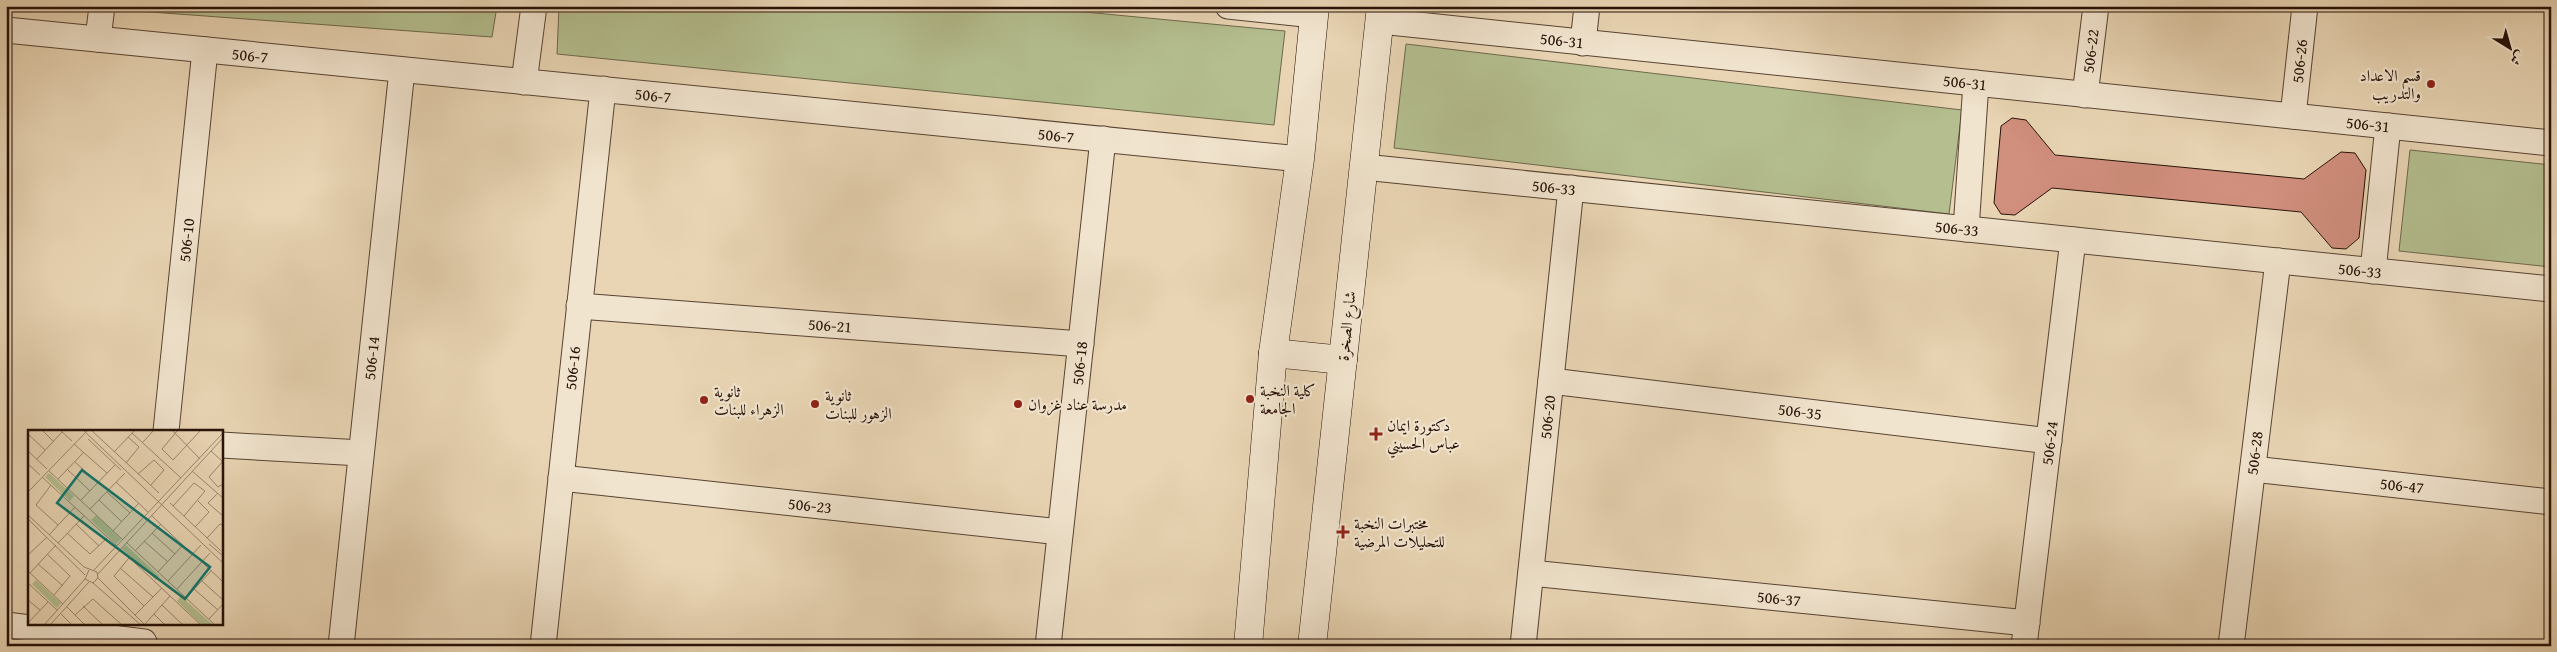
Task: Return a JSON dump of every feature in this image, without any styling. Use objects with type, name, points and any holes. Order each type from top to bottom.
[{"type":"street","points":[[98,39],[102,6]]},
{"type":"street","points":[[524,82],[534,6]]},
{"type":"street","points":[[1228,6],[1315,11],[1300,159],[1273,353],[1248,646]]},
{"type":"street","points":[[1583,42],[1587,6]]},
{"type":"street","name":"506-22","points":[[2085,95],[2096,6]]},
{"type":"street","name":"506-26","points":[[2293,116],[2305,6]]},
{"type":"street","name":"506-31","points":[[1381,14],[1583,42],[2551,143]]},
{"type":"street","name":"شارع الصخرة","points":[[1312,646],[1381,14]]},
{"type":"street","name":"506-7","points":[[6,30],[1300,159]]},
{"type":"street","name":"506-10","points":[[166,430],[205,50]]},
{"type":"street","name":"506-14","points":[[340,646],[402,70]]},
{"type":"street","points":[[1966,229],[1976,83]]},
{"type":"street","name":"506-16","points":[[543,646],[602,90]]},
{"type":"street","points":[[2373,271],[2388,126]]},
{"type":"street","name":"506-18","points":[[1048,646],[1103,139]]},
{"type":"street","name":"506-33","points":[[1364,167],[2551,289]]},
{"type":"street","name":"506-20","points":[[1524,646],[1572,188]]},
{"type":"street","name":"506-24","points":[[2026,634],[2073,240]]},
{"type":"street","name":"506-28","points":[[2231,646],[2278,261]]},
{"type":"street","name":"506-21","points":[[579,306],[1081,344]]},
{"type":"street","points":[[1273,353],[1343,360]]},
{"type":"street","name":"506-35","points":[[1551,381],[2049,441]]},
{"type":"street","points":[[222,445],[361,453]]},
{"type":"street","name":"506-47","points":[[2253,469],[2551,502]]},
{"type":"street","name":"506-23","points":[[561,478],[1060,532]]},
{"type":"street","name":"506-37","points":[[1531,573],[2026,634]]},
{"type":"street","points":[[6,625],[144,637]]},
{"type":"green space","points":[[124,6],[497,6],[492,37],[123,10]]},
{"type":"green space","points":[[559,6],[1021,6],[1285,31],[1274,125],[557,54]]},
{"type":"green space","points":[[1406,44],[1962,110],[1949,214],[1394,148]]},
{"type":"green space","points":[[2410,150],[2551,165],[2551,267],[2399,251]]},
{"type":"building","points":[[2012,118],[2026,120],[2055,155],[2304,179],[2341,152],[2355,153],[2366,170],[2359,238],[2346,249],[2332,248],[2301,212],[2052,188],[2015,215],[2001,214],[1994,203],[2001,126]]},
{"type":"place","name":"قسم الاعداد والتدريب","points":[[2431,84]]},
{"type":"place","name":"كلية النخبة الجامعة","points":[[1250,399]]},
{"type":"place","name":"ثانوية الزهراء للبنات","points":[[704,400]]},
{"type":"place","name":"ثانوية الزهور للبنات","points":[[815,404]]},
{"type":"place","name":"مدرسة عناد غزوان","points":[[1018,404]]},
{"type":"place","name":"دكتورة ايمان عباس الحسيني","points":[[1376,434]]},
{"type":"place","name":"مختبرات النخبة للتحليلات المرضية","points":[[1343,532]]}]
